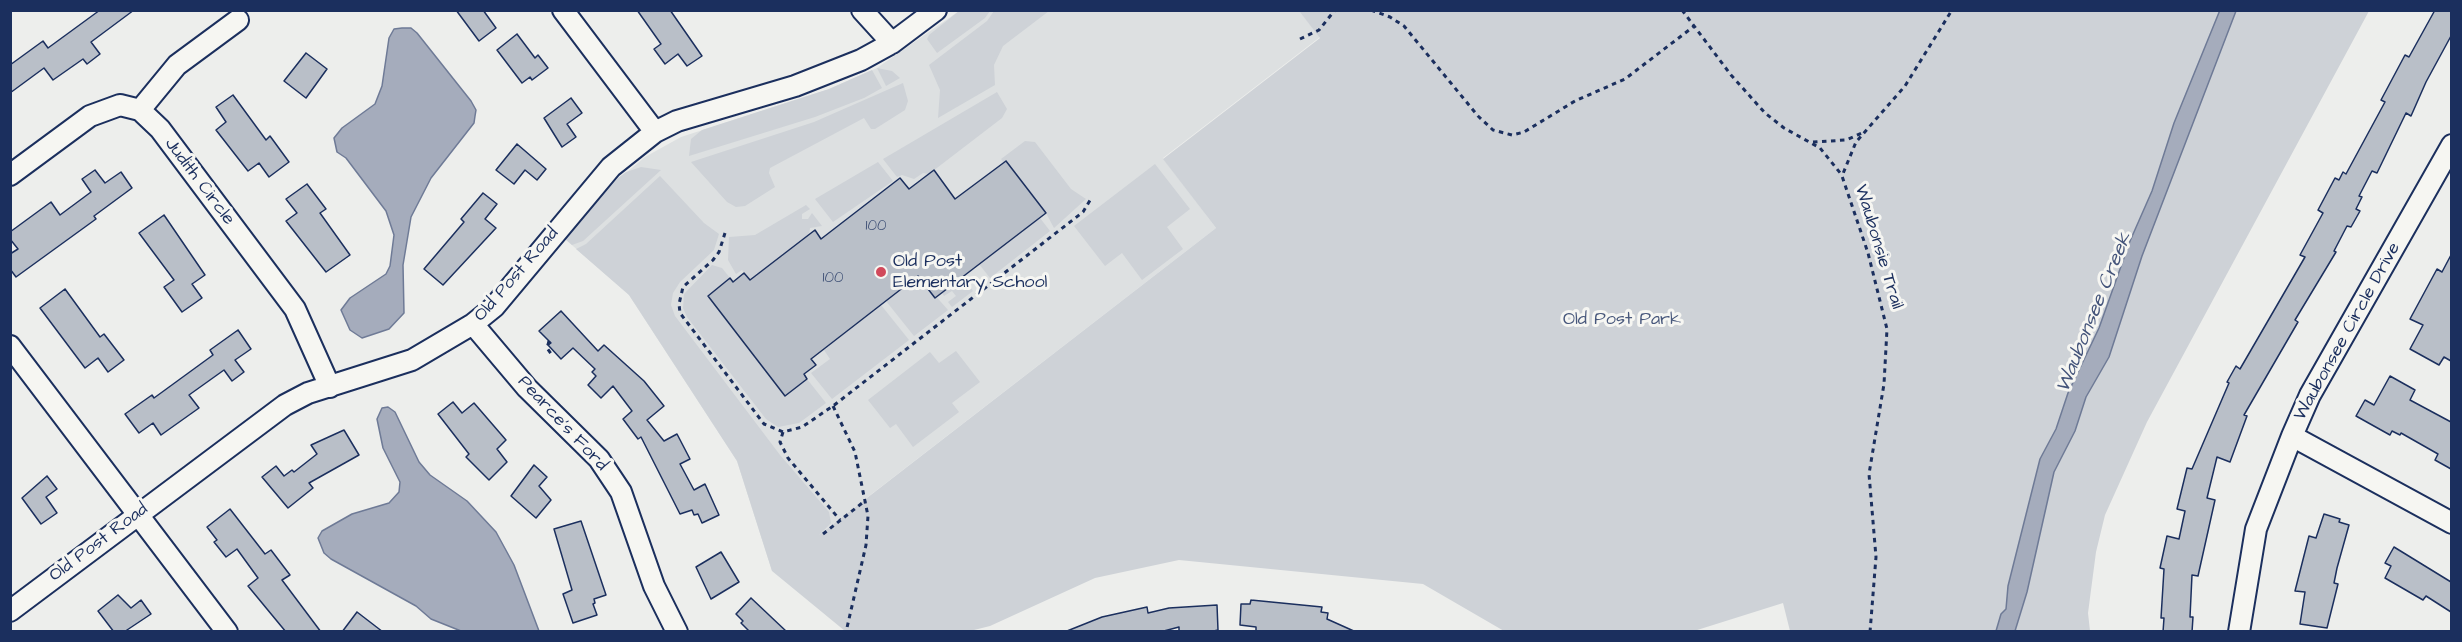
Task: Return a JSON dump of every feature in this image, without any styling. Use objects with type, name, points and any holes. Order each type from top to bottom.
[{"type":"street","points":[[563,10],[655,132]]},
{"type":"street","points":[[862,10],[892,43]]},
{"type":"street","name":"Old Post Road","points":[[10,611],[285,405],[308,393],[412,360],[473,324],[494,307],[605,174],[655,132],[676,121],[821,77],[861,60],[892,43],[936,10]]},
{"type":"street","points":[[10,175],[90,116],[120,105],[140,110],[177,65],[238,20]]},
{"type":"street","name":"Judith Circle","points":[[140,110],[160,129],[295,309],[330,387]]},
{"type":"street","name":"Waubonsee Circle Drive","points":[[2239,632],[2256,529],[2292,436],[2310,395],[2451,145]]},
{"type":"street","name":"Pearce's Ford","points":[[473,324],[528,388],[599,459],[621,492],[654,586],[677,632]]},
{"type":"street","points":[[10,346],[226,632]]},
{"type":"street","points":[[2292,436],[2451,523]]},
{"type":"path","points":[[1300,39],[1319,30],[1335,10]]},
{"type":"path","points":[[1371,10],[1390,17],[1404,26],[1478,116],[1493,130],[1512,135],[1524,132],[1575,101],[1625,79],[1693,27]]},
{"type":"path","points":[[1682,10],[1693,27],[1765,113],[1784,128],[1812,142],[1826,154],[1842,176]]},
{"type":"path","name":"Waubonsie Trail","points":[[1869,632],[1876,557],[1869,474],[1884,384],[1887,329],[1868,253],[1842,176],[1851,148],[1905,86],[1952,10]]},
{"type":"path","points":[[1812,142],[1846,140],[1865,131]]},
{"type":"path","points":[[725,233],[719,252],[682,287],[680,313],[764,424],[783,432],[802,427],[833,406],[1083,212],[1092,197]]},
{"type":"path","points":[[549,341],[547,348],[552,355]]},
{"type":"path","points":[[833,406],[855,452],[866,500],[866,544],[846,632]]},
{"type":"path","points":[[783,432],[780,442],[788,458],[840,520]]},
{"type":"path","points":[[823,534],[866,500]]},
{"type":"shaded area","name":"Old Post Elementary School","points":[[959,11],[1299,11],[1320,37],[1163,158],[1216,228],[772,571],[737,461],[629,295],[565,239],[608,188],[645,157],[681,137],[829,89],[877,68]]},
{"type":"green space","points":[[959,11],[990,11],[985,18],[937,53],[927,39],[929,35]]},
{"type":"green space","points":[[994,11],[1049,11],[1003,46],[994,65],[995,85],[938,118],[940,90],[929,65],[987,21]]},
{"type":"green space","name":"Old Post Park","points":[[1299,11],[2220,11],[2174,123],[2152,191],[2130,241],[2099,328],[2068,393],[2056,429],[2040,459],[2008,586],[2006,609],[2001,614],[1996,631],[1790,631],[1783,603],[1694,631],[1504,631],[1423,584],[1179,560],[1095,578],[990,626],[970,631],[845,631],[772,571],[737,461],[629,295],[576,249],[586,244],[660,176],[704,223],[719,234],[714,250],[680,282],[673,293],[671,305],[675,316],[780,455],[829,512],[831,523],[819,535],[1216,228],[1163,159],[1320,38]]},
{"type":"green space","points":[[2233,11],[2369,11],[2147,422],[2105,515],[2096,552],[2088,613],[2090,631],[2015,632],[2027,592],[2054,472],[2075,431],[2086,397],[2109,357],[2142,256]]},
{"type":"green space","points":[[877,68],[892,71],[900,78],[886,86]]},
{"type":"green space","points":[[872,70],[882,88],[864,98],[815,117],[689,156],[691,139],[702,130],[829,89]]},
{"type":"green space","points":[[903,83],[908,101],[905,110],[875,129],[871,129],[864,118],[770,168],[769,173],[775,187],[745,206],[736,207],[727,202],[691,162],[814,122]]},
{"type":"green space","points":[[997,92],[1007,109],[1002,118],[929,174],[923,173],[914,179],[902,175],[897,177],[883,159]]},
{"type":"green space","points":[[1025,141],[1035,142],[1071,189],[1086,199],[1054,228],[1046,213],[1001,159]]},
{"type":"green space","points":[[878,162],[893,181],[833,222],[815,199]]},
{"type":"green space","points":[[1155,164],[1190,209],[1167,227],[1183,249],[1142,280],[1122,253],[1105,266],[1074,226]]},
{"type":"green space","points":[[641,167],[661,170],[583,241],[572,245],[565,239],[618,178],[626,172]]},
{"type":"green space","points":[[806,205],[810,209],[802,214],[802,219],[808,219],[812,213],[822,226],[810,228],[809,235],[750,280],[742,270],[736,274],[728,260],[729,237],[755,235]]},
{"type":"green space","points":[[1040,218],[1050,231],[990,278],[979,264]]},
{"type":"green space","points":[[712,265],[722,268],[730,278],[708,296],[785,396],[807,379],[826,403],[799,423],[778,427],[766,419],[687,317],[683,308],[684,294]]},
{"type":"green space","points":[[918,276],[948,310],[914,336],[886,301]]},
{"type":"green space","points":[[962,277],[973,291],[952,307],[948,302],[956,296],[952,291],[944,296],[942,293]]},
{"type":"green space","points":[[881,305],[909,340],[832,399],[811,373],[830,359],[824,350]]},
{"type":"green space","points":[[956,351],[980,382],[952,403],[959,412],[913,447],[896,424],[890,428],[868,400],[930,352],[939,363]]},
{"type":"water","points":[[2220,10],[2236,11],[2142,256],[2109,357],[2086,397],[2075,431],[2054,472],[2027,592],[2015,631],[1996,631],[2001,614],[2006,609],[2008,586],[2040,459],[2056,429],[2068,393],[2099,328],[2130,241],[2152,191],[2174,123]]},
{"type":"water","points":[[411,28],[417,33],[476,110],[474,123],[431,178],[411,217],[403,265],[404,313],[389,329],[362,338],[350,330],[341,310],[350,298],[386,274],[390,266],[394,235],[386,211],[346,158],[337,152],[334,138],[342,128],[375,104],[382,86],[389,38],[394,29]]},
{"type":"water","points":[[388,407],[395,412],[419,462],[430,475],[467,501],[496,532],[514,565],[539,631],[461,631],[431,619],[416,606],[324,553],[318,538],[322,531],[352,514],[389,503],[399,492],[400,482],[383,448],[377,419],[382,408]]},
{"type":"building","points":[[100,10],[134,10],[91,42],[100,54],[87,64],[83,59],[53,80],[44,68],[10,93],[10,65],[43,41],[48,48]]},
{"type":"building","points":[[456,10],[483,10],[496,28],[479,41]]},
{"type":"building","points":[[637,10],[670,10],[702,56],[687,66],[678,54],[665,64],[654,49],[661,44]]},
{"type":"building","points":[[2435,10],[2451,10],[2451,36],[2411,116],[2406,113],[2377,173],[2372,171],[2359,196],[2362,197],[2356,209],[2360,211],[2351,227],[2347,226],[2334,251],[2336,252],[2295,320],[2298,322],[2244,415],[2247,416],[2230,462],[2217,457],[2207,498],[2215,500],[2198,576],[2192,575],[2190,617],[2193,617],[2192,632],[2163,632],[2164,618],[2161,618],[2164,569],[2160,568],[2167,536],[2179,539],[2185,511],[2177,509],[2187,468],[2192,469],[2229,383],[2227,382],[2236,366],[2240,369],[2305,257],[2300,255],[2323,213],[2318,210],[2335,178],[2339,180],[2343,172],[2346,174],[2385,102],[2381,100],[2405,55],[2409,57]]},
{"type":"building","points":[[517,34],[535,58],[538,55],[548,68],[532,80],[530,77],[522,83],[497,50]]},
{"type":"building","points":[[306,53],[327,69],[306,98],[284,81]]},
{"type":"building","points":[[233,95],[266,140],[270,136],[289,162],[269,177],[259,163],[248,171],[216,130],[226,122],[216,107]]},
{"type":"building","points":[[571,98],[582,113],[567,124],[576,137],[562,147],[544,118]]},
{"type":"building","points":[[517,144],[546,169],[537,180],[525,170],[514,184],[496,170]]},
{"type":"building","points":[[1006,161],[1046,213],[935,298],[918,276],[811,359],[816,365],[804,374],[807,379],[785,396],[708,296],[730,278],[733,282],[744,273],[750,280],[815,230],[821,239],[900,178],[909,189],[934,170],[955,199]]},
{"type":"building","points":[[95,170],[105,183],[121,172],[132,188],[94,216],[96,219],[16,277],[10,269],[10,254],[18,249],[10,239],[10,232],[51,202],[60,215],[91,192],[82,179]]},
{"type":"building","points":[[307,184],[326,209],[320,213],[350,255],[326,272],[286,221],[297,213],[286,199]]},
{"type":"building","points":[[483,193],[497,204],[485,219],[496,228],[443,285],[424,269],[464,222],[461,219]]},
{"type":"building","points":[[164,215],[205,275],[192,284],[202,298],[182,312],[164,287],[174,280],[139,233]]},
{"type":"building","points":[[2451,255],[2451,361],[2444,357],[2439,365],[2410,349],[2423,325],[2410,319],[2437,269],[2442,272]]},
{"type":"building","points":[[65,289],[100,337],[104,334],[124,360],[108,372],[98,358],[85,368],[40,308]]},
{"type":"building","points":[[561,311],[598,351],[604,345],[644,381],[664,406],[647,420],[664,441],[677,434],[690,459],[680,464],[694,490],[705,484],[719,515],[702,523],[698,514],[694,515],[692,510],[680,514],[641,437],[638,439],[623,419],[632,411],[613,386],[601,398],[588,385],[596,376],[592,372],[595,369],[573,348],[561,359],[548,345],[551,343],[539,331]]},
{"type":"building","points":[[238,330],[251,349],[235,360],[244,372],[232,381],[224,370],[189,395],[199,408],[161,435],[153,423],[139,433],[125,414],[152,395],[154,398],[213,355],[210,350]]},
{"type":"building","points":[[2390,376],[2415,390],[2410,400],[2451,422],[2451,469],[2435,460],[2438,454],[2401,433],[2400,435],[2392,431],[2390,435],[2356,416],[2365,400],[2374,405]]},
{"type":"building","points":[[453,402],[462,413],[474,403],[506,440],[497,449],[507,462],[489,480],[466,457],[469,454],[438,414]]},
{"type":"building","points":[[344,430],[359,455],[309,483],[313,488],[288,508],[262,477],[276,466],[284,476],[292,470],[294,472],[317,454],[311,445]]},
{"type":"building","points":[[534,465],[547,477],[539,486],[551,500],[536,518],[511,496]]},
{"type":"building","points":[[47,476],[57,489],[46,497],[57,513],[41,524],[22,498]]},
{"type":"building","points":[[230,509],[265,554],[271,550],[290,575],[282,580],[321,632],[286,632],[248,586],[258,578],[237,549],[226,557],[214,542],[217,540],[207,527]]},
{"type":"building","points":[[2324,514],[2340,519],[2339,522],[2349,525],[2337,568],[2334,583],[2338,584],[2327,628],[2300,624],[2305,592],[2295,591],[2309,536],[2316,538]]},
{"type":"building","points":[[581,521],[606,595],[594,599],[593,604],[597,615],[573,623],[563,594],[572,590],[554,529]]},
{"type":"building","points":[[2394,547],[2451,582],[2451,612],[2426,596],[2423,600],[2385,578],[2391,566],[2385,563]]},
{"type":"building","points":[[721,552],[739,582],[711,599],[696,567]]},
{"type":"building","points":[[118,595],[131,608],[141,600],[151,614],[124,632],[114,632],[98,611]]},
{"type":"building","points":[[751,598],[787,632],[750,632],[736,614]]},
{"type":"building","points":[[1251,600],[1322,607],[1321,612],[1328,613],[1327,619],[1356,632],[1256,632],[1256,627],[1240,625],[1241,604],[1250,604]]},
{"type":"building","points":[[1217,605],[1218,630],[1209,632],[1179,632],[1179,627],[1160,632],[1067,631],[1102,617],[1147,607],[1148,613],[1169,608]]},
{"type":"building","points":[[357,612],[383,632],[342,632]]},
{"type":"place","name":"Old Post Elementary School","points":[[881,272]]},
{"type":"water label","name":"Waubonsee Creek","points":[[2095,313]]}]
